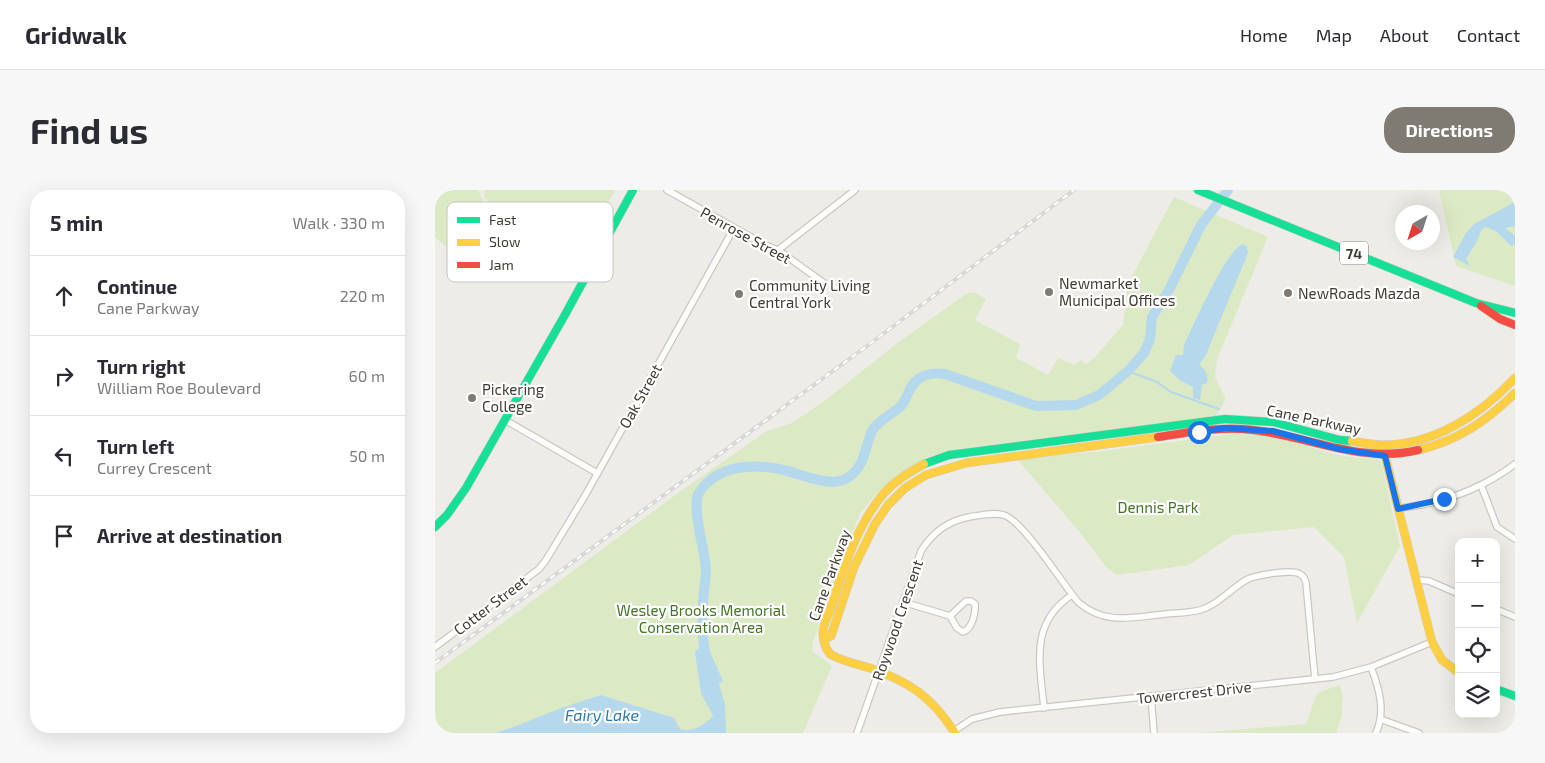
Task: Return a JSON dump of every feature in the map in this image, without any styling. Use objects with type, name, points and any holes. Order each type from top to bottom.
[{"type":"main road","points":[[613,227],[633,190]]},
{"type":"main road","name":"74","points":[[1198,190],[1477,303],[1515,313]]},
{"type":"main road","points":[[435,527],[457,503],[583,282]]},
{"type":"main road","name":"74","points":[[1477,303],[1500,319],[1515,325]]},
{"type":"main road","name":"Cane Parkway","points":[[1515,378],[1483,409],[1467,420],[1426,438],[1406,443],[1383,445],[1340,440],[1273,422],[1225,419],[949,455],[927,462],[907,474],[888,489],[872,508],[859,530],[823,632],[825,640],[831,636],[863,546],[880,512],[909,484],[927,474],[966,463],[1225,428],[1273,431],[1339,449],[1385,456],[1420,451],[1449,442],[1472,430],[1501,409],[1515,393]]},
{"type":"main road","points":[[1383,445],[1432,642],[1443,661],[1455,671]]},
{"type":"main road","points":[[825,640],[826,650],[833,656],[892,676],[911,685],[933,702],[954,732]]},
{"type":"main road","points":[[1500,690],[1515,696]]},
{"type":"street","name":"Penrose Street","points":[[667,190],[777,250],[824,283]]},
{"type":"street","points":[[777,250],[855,190]]},
{"type":"street","name":"Oak Street","points":[[544,562],[597,473],[734,228]]},
{"type":"street","points":[[505,420],[597,473]]},
{"type":"street","points":[[1443,430],[1449,442]]},
{"type":"street","points":[[1398,509],[1432,502],[1481,485],[1515,464]]},
{"type":"street","points":[[1481,485],[1497,527],[1505,534],[1515,538]]},
{"type":"street","name":"Roywood Crescent","points":[[857,733],[918,557],[932,537],[945,526],[958,520],[987,514],[1003,515],[1019,525],[1084,607],[1108,618],[1127,618],[1201,610],[1215,603],[1248,579],[1296,572],[1303,576],[1306,583],[1315,679]]},
{"type":"street","name":"Cotter Street","points":[[435,647],[539,569],[544,562]]},
{"type":"street","points":[[1417,580],[1429,581],[1455,592]]},
{"type":"street","points":[[1044,708],[1038,654],[1041,634],[1056,609],[1072,594]]},
{"type":"street","points":[[903,602],[949,616],[959,630],[967,631],[975,610],[975,604],[971,601],[966,601],[949,616]]},
{"type":"street","points":[[1500,610],[1515,616]]},
{"type":"street","name":"Towercrest Drive","points":[[954,732],[972,719],[987,714],[1348,674],[1432,642]]},
{"type":"street","points":[[1371,666],[1381,701],[1380,719],[1376,733]]},
{"type":"street","points":[[1151,696],[1154,733]]},
{"type":"street","points":[[1380,719],[1419,733]]},
{"type":"green space","points":[[435,190],[478,190],[483,202],[447,202],[447,248],[435,237]]},
{"type":"green space","points":[[485,190],[615,190],[608,202],[490,202],[484,197]]},
{"type":"green space","points":[[1439,190],[1515,190],[1515,286],[1456,266]]},
{"type":"green space","name":"Wesley Brooks Memorial Conservation Area","points":[[1174,197],[1268,237],[1217,359],[1215,377],[1226,399],[1216,416],[964,448],[927,457],[905,470],[880,490],[860,513],[813,641],[812,651],[832,666],[803,733],[435,733],[435,673],[681,491],[767,431],[792,423],[827,399],[900,341],[966,294],[974,292],[986,299],[975,320],[1020,344],[1016,358],[1048,375],[1058,358],[1074,365],[1081,360],[1086,364],[1095,357],[1123,325],[1128,284]]},
{"type":"green space","name":"Dennis Park","points":[[1232,434],[1270,436],[1339,455],[1378,458],[1381,462],[1400,546],[1357,623],[1344,557],[1314,527],[1233,535],[1189,565],[1117,575],[1107,568],[1078,530],[1017,459],[1103,451]]},
{"type":"green space","points":[[1340,685],[1343,699],[1342,715],[1336,733],[1199,733],[1306,724],[1317,693]]},
{"type":"water","points":[[1515,202],[1515,226],[1505,228],[1515,236],[1515,244],[1511,246],[1496,231],[1486,227],[1482,229],[1466,259],[1470,266],[1453,257],[1466,233],[1474,224]]},
{"type":"water","points":[[1243,244],[1247,247],[1248,253],[1205,357],[1199,364],[1206,372],[1207,383],[1202,385],[1200,400],[1193,398],[1193,387],[1181,381],[1170,371],[1176,355],[1183,355],[1184,345],[1219,274],[1236,250]]},
{"type":"water","name":"Fairy Lake","points":[[703,644],[710,652],[723,681],[719,684],[725,705],[726,733],[495,733],[601,695],[674,718],[680,729],[694,729],[713,716],[701,693],[695,652]]},
{"type":"waterway","points":[[706,657],[702,624],[706,570],[696,506],[698,495],[708,482],[720,474],[745,467],[779,469],[824,481],[842,481],[859,467],[874,427],[901,406],[918,379],[935,373],[945,374],[1036,406],[1076,405],[1099,395],[1128,371],[1144,353],[1150,339],[1152,317],[1168,292],[1201,225],[1228,190]]},
{"type":"waterway","points":[[1128,371],[1157,382],[1171,392],[1219,409]]},
{"type":"railway","points":[[435,663],[871,343],[1074,190]]},
{"type":"traffic: fast","points":[[613,227],[633,190]]},
{"type":"traffic: fast","points":[[1198,190],[1476,303],[1515,313]]},
{"type":"traffic: fast","points":[[435,527],[447,515],[466,488],[583,282]]},
{"type":"traffic: fast","points":[[924,464],[949,455],[1225,419],[1273,422],[1340,440],[1352,441]]},
{"type":"traffic: fast","points":[[1500,690],[1515,696]]},
{"type":"traffic: slow","points":[[1352,441],[1379,445],[1402,444],[1421,440],[1456,425],[1472,415],[1515,378]]},
{"type":"traffic: slow","points":[[1418,450],[1446,441],[1471,429],[1515,393]]},
{"type":"traffic: slow","points":[[825,639],[831,636],[854,567],[875,524],[888,505],[905,488],[926,475],[966,463],[1158,437]]},
{"type":"traffic: slow","points":[[1384,452],[1432,642],[1442,660],[1455,670]]},
{"type":"traffic: slow","points":[[924,464],[889,488],[866,519],[846,562],[824,626],[823,638],[830,654],[884,673],[919,692],[938,710],[955,733]]},
{"type":"traffic: jam","points":[[1481,306],[1500,319],[1515,325]]},
{"type":"traffic: jam","points":[[1158,437],[1205,430],[1241,429],[1274,433],[1335,448],[1376,454],[1418,450]]},
{"type":"place","name":"Newmarket Municipal Offices","points":[[1049,292]]},
{"type":"place","name":"NewRoads Mazda","points":[[1288,293]]},
{"type":"place","name":"Community Living Central York","points":[[739,294]]},
{"type":"place","name":"Pickering College","points":[[472,398]]},
{"type":"route","points":[[1199,432],[1225,428],[1273,431],[1339,449],[1385,456],[1398,509],[1444,499]]}]
